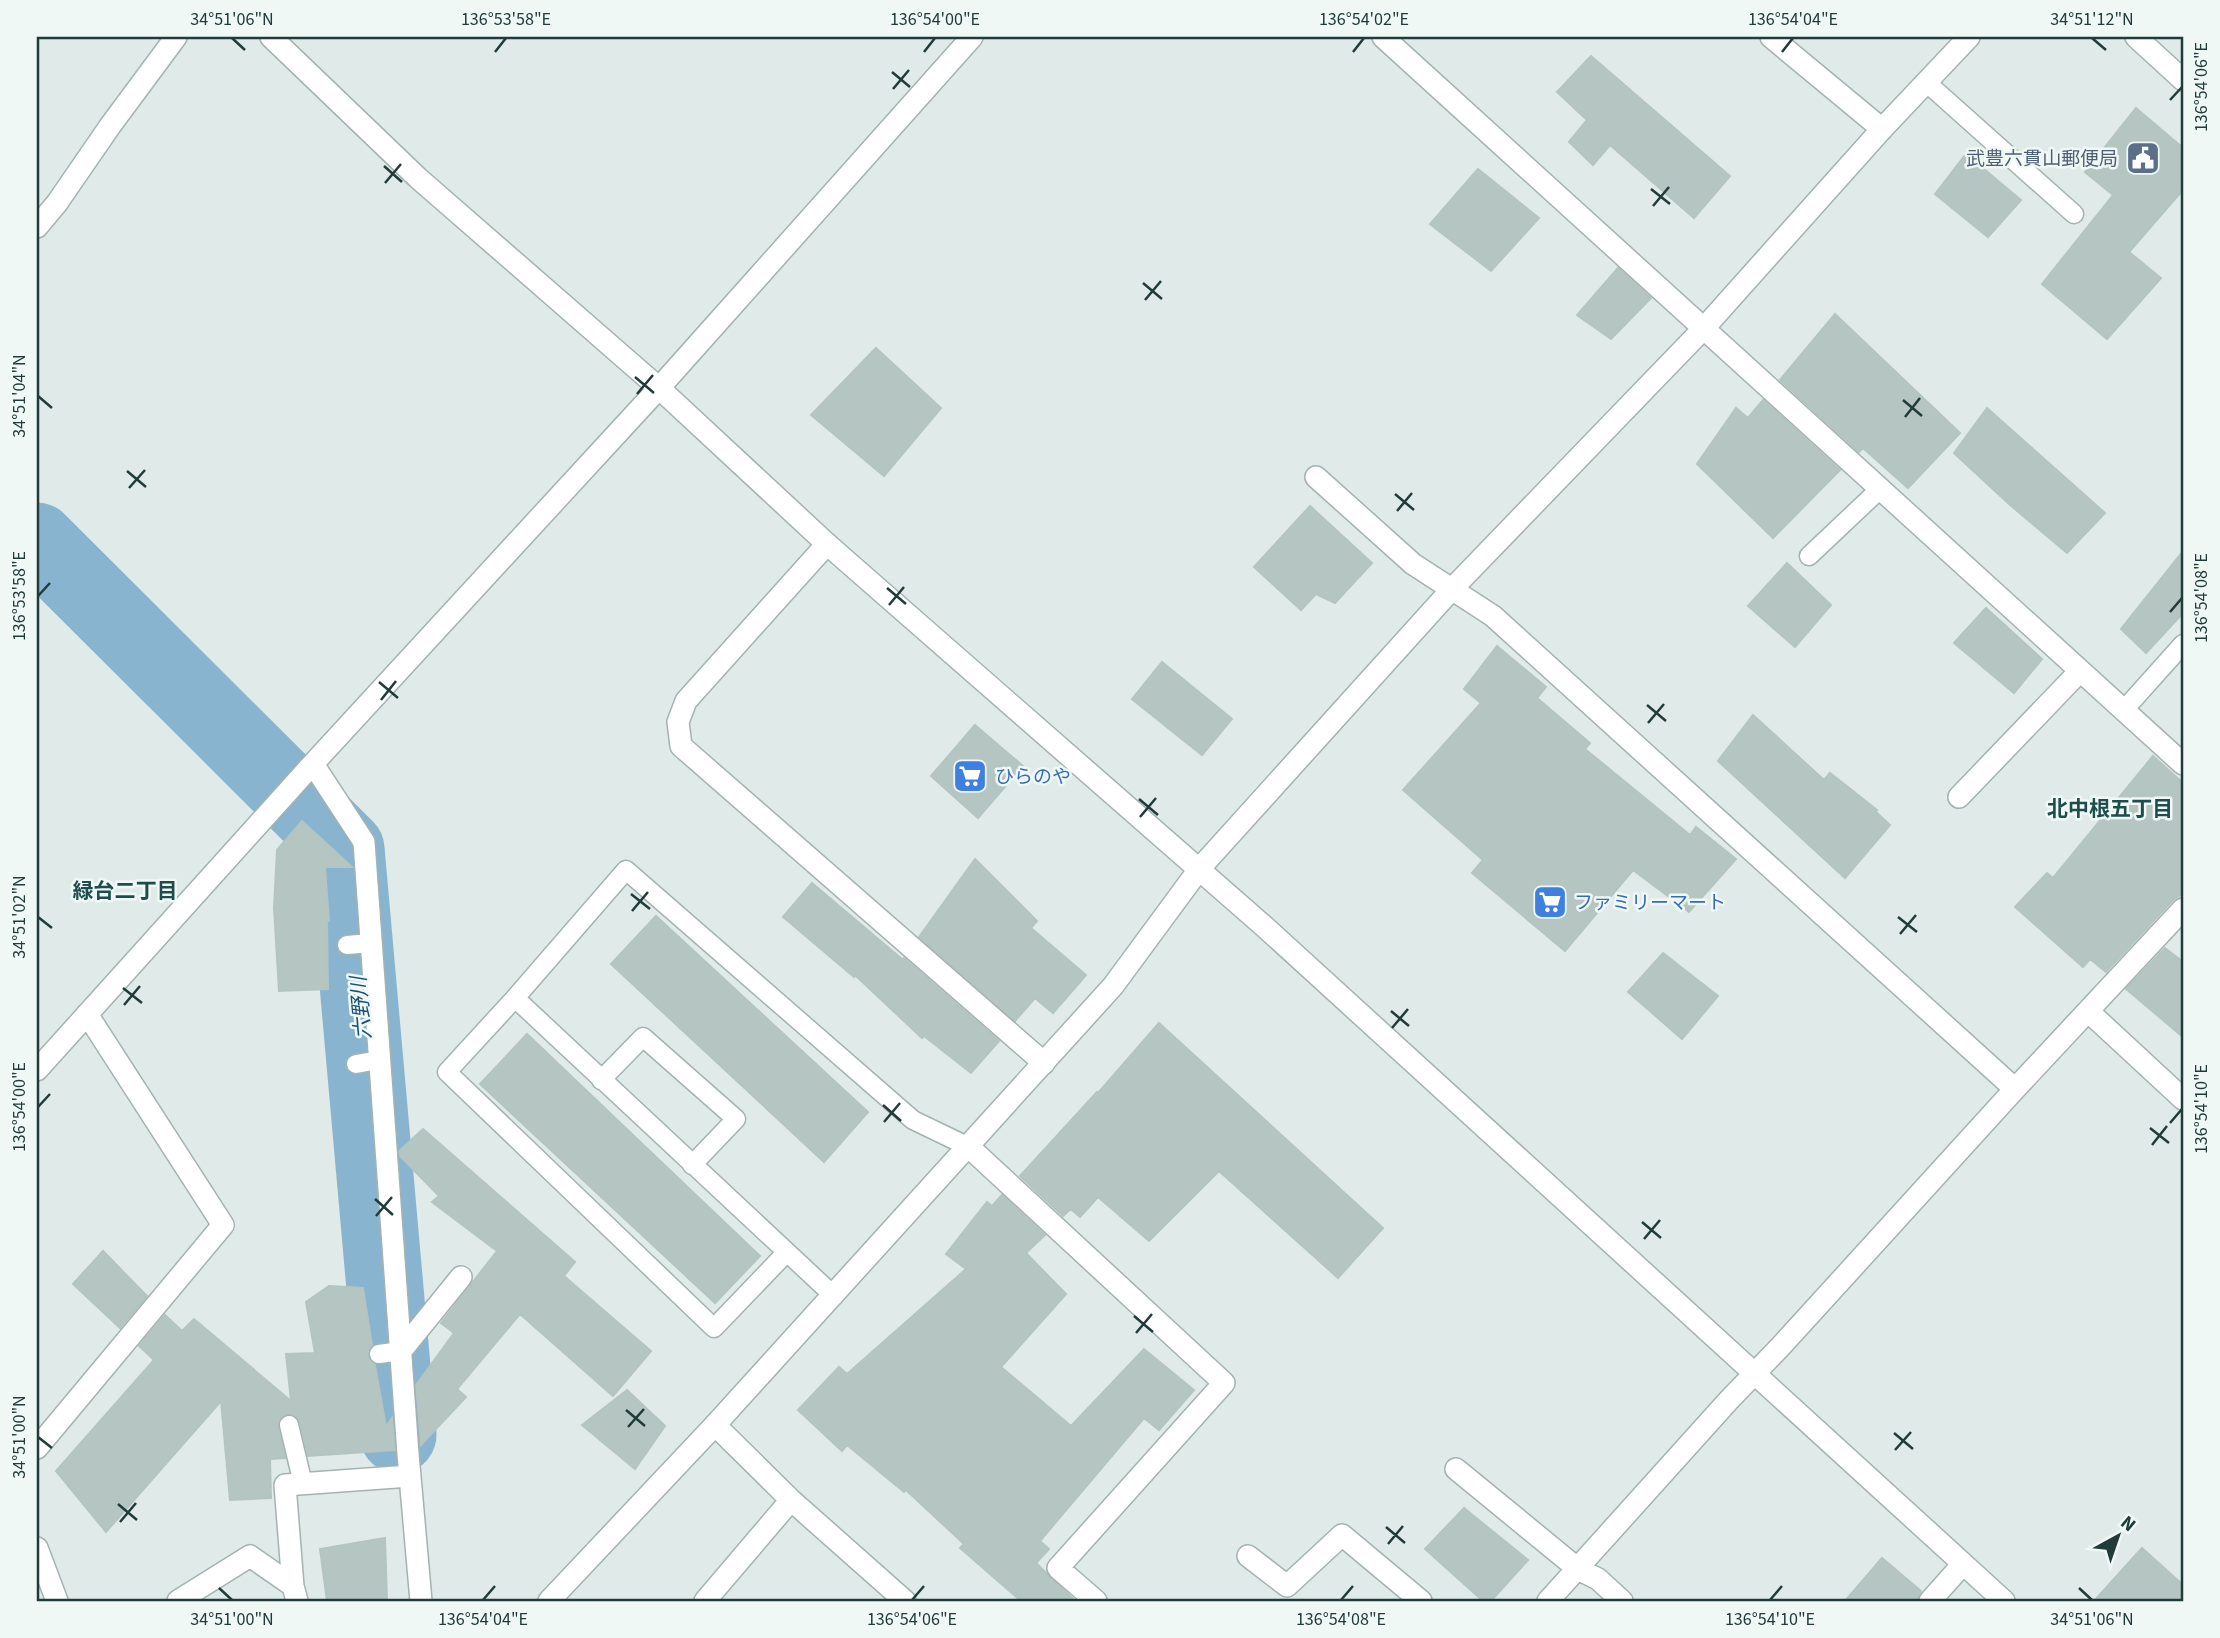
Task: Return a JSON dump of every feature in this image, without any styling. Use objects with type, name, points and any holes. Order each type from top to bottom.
[{"type":"street","points":[[37,227],[176,37]]},
{"type":"street","points":[[271,37],[418,178],[659,388],[827,544],[1200,869],[2004,1601]]},
{"type":"street","points":[[37,1070],[311,765],[659,388],[972,37]]},
{"type":"street","points":[[1383,37],[2183,764]]},
{"type":"street","points":[[1771,37],[1882,129]]},
{"type":"street","points":[[549,1601],[834,1296],[1113,986],[1200,869],[1452,589],[1705,327],[1882,129],[1969,37]]},
{"type":"street","points":[[2136,37],[2183,80]]},
{"type":"street","points":[[1316,477],[1413,565],[1493,616],[2015,1089]]},
{"type":"street","points":[[827,544],[685,701],[678,722],[681,746],[1044,1063]]},
{"type":"street","points":[[1959,797],[2080,671]]},
{"type":"street","points":[[311,765],[364,842],[359,944],[390,1353],[410,1476],[421,1601]]},
{"type":"street","points":[[1548,1601],[2183,909]]},
{"type":"street","points":[[2089,1012],[2183,1099]]},
{"type":"street","points":[[37,1448],[223,1225],[87,1014]]},
{"type":"street","points":[[969,1147],[1224,1383],[1058,1568],[1096,1601]]},
{"type":"street","points":[[390,1353],[461,1277]]},
{"type":"street","points":[[715,1425],[791,1500],[905,1601]]},
{"type":"street","points":[[1456,1469],[1578,1569],[1598,1579],[1622,1601]]},
{"type":"street","points":[[295,1594],[285,1485],[410,1476]]},
{"type":"street","points":[[705,1601],[791,1500]]},
{"type":"street","points":[[1248,1556],[1287,1586],[1342,1535],[1421,1601]]},
{"type":"street","points":[[37,1548],[57,1601]]},
{"type":"street","points":[[178,1601],[250,1556],[295,1594]]},
{"type":"street","points":[[1930,1601],[1963,1564]]},
{"type":"lane","points":[[1926,82],[2074,214]]},
{"type":"lane","points":[[1809,556],[1881,488]]},
{"type":"lane","points":[[2123,710],[2183,644]]},
{"type":"lane","points":[[786,1253],[714,1328],[447,1072],[626,870],[913,1120],[969,1147]]},
{"type":"lane","points":[[515,998],[834,1296]]},
{"type":"lane","points":[[601,1080],[643,1037],[736,1119],[692,1165]]},
{"type":"lane","points":[[289,1425],[303,1484]]},
{"type":"building","points":[[1591,56],[1730,176],[1694,218],[1610,145],[1593,165],[1569,142],[1587,120],[1557,92]]},
{"type":"building","points":[[2136,108],[2183,148],[2183,190],[2129,252],[2161,278],[2107,339],[2042,284],[2113,195],[2085,172]]},
{"type":"building","points":[[1966,154],[2021,200],[1988,237],[1935,194]]},
{"type":"building","points":[[1478,169],[1539,218],[1491,271],[1430,224]]},
{"type":"building","points":[[1618,268],[1651,298],[1611,339],[1577,315]]},
{"type":"building","points":[[1835,314],[1960,433],[1908,488],[1863,448],[1859,452],[1780,380]]},
{"type":"building","points":[[876,348],[941,408],[884,476],[811,415]]},
{"type":"building","points":[[1763,400],[1840,470],[1773,538],[1697,464],[1736,408],[1748,418]]},
{"type":"building","points":[[1987,408],[2105,513],[2067,553],[1954,453]]},
{"type":"building","points":[[1310,506],[1372,563],[1335,603],[1316,594],[1301,610],[1254,567]]},
{"type":"building","points":[[2183,551],[2183,613],[2146,653],[2121,629]]},
{"type":"building","points":[[1787,563],[1831,605],[1795,647],[1748,606]]},
{"type":"building","points":[[1986,608],[2042,659],[2014,693],[1954,643]]},
{"type":"building","points":[[1497,646],[1546,687],[1537,698],[1590,743],[1585,749],[1690,835],[1696,827],[1736,859],[1689,912],[1633,870],[1565,951],[1472,873],[1483,860],[1403,790],[1481,703],[1464,689]]},
{"type":"building","points":[[1162,662],[1232,719],[1202,755],[1132,699]]},
{"type":"building","points":[[1753,715],[1824,780],[1830,773],[1877,810],[1890,825],[1845,878],[1718,761]]},
{"type":"building","points":[[975,725],[1023,766],[978,818],[931,776]]},
{"type":"building","points":[[2153,756],[2183,783],[2183,893],[2173,900],[2106,972],[2090,959],[2083,967],[2015,907],[2047,873],[2053,878]]},
{"type":"building","points":[[302,821],[352,867],[325,867],[329,921],[328,989],[279,991],[274,908],[277,850]]},
{"type":"building","points":[[975,859],[1037,921],[1031,928],[1086,975],[1053,1013],[1035,998],[1015,1021],[919,937]]},
{"type":"building","points":[[812,883],[999,1041],[971,1073],[924,1036],[922,1038],[855,975],[854,977],[783,917]]},
{"type":"building","points":[[656,916],[868,1112],[824,1162],[611,964]]},
{"type":"building","points":[[2165,948],[2183,962],[2183,1037],[2126,989]]},
{"type":"building","points":[[1663,953],[1718,996],[1682,1039],[1628,992]]},
{"type":"building","points":[[1159,1023],[1383,1228],[1338,1278],[1219,1171],[1149,1241],[1098,1197],[1080,1217],[1071,1209],[1063,1216],[1020,1176]]},
{"type":"building","points":[[527,1034],[760,1256],[715,1303],[480,1084]]},
{"type":"building","points":[[423,1129],[575,1262],[564,1276],[651,1351],[613,1396],[520,1314],[457,1389],[466,1397],[421,1445],[416,1385],[454,1333],[441,1323],[497,1251],[432,1202],[439,1196],[400,1156],[399,1151]]},
{"type":"building","points":[[1002,1195],[1045,1235],[1026,1253],[1066,1294],[1001,1367],[1071,1426],[1144,1349],[1194,1390],[1159,1430],[1144,1418],[1040,1541],[1049,1549],[1036,1563],[1075,1601],[1021,1601],[960,1548],[964,1544],[906,1490],[904,1492],[847,1445],[842,1451],[798,1410],[839,1367],[847,1374],[966,1269],[946,1254],[987,1202],[992,1206]]},
{"type":"building","points":[[103,1251],[147,1296],[120,1328],[73,1284]]},
{"type":"building","points":[[329,1286],[363,1288],[372,1345],[368,1356],[375,1365],[386,1427],[392,1418],[395,1450],[308,1456],[300,1422],[293,1414],[286,1414],[281,1417],[278,1427],[285,1458],[270,1459],[271,1498],[230,1500],[221,1401],[106,1532],[56,1471],[154,1360],[139,1346],[165,1315],[182,1331],[194,1319],[291,1401],[286,1354],[315,1353],[306,1302]]},
{"type":"building","points":[[627,1390],[665,1426],[635,1469],[582,1425]]},
{"type":"building","points":[[1464,1508],[1528,1560],[1491,1601],[1483,1601],[1425,1549]]},
{"type":"building","points":[[385,1538],[387,1601],[327,1601],[320,1549]]},
{"type":"building","points":[[2142,1548],[2183,1585],[2183,1601],[2094,1601]]},
{"type":"building","points":[[1882,1558],[1921,1591],[1917,1601],[1845,1601]]},
{"type":"waterway","name":"六野川","points":[[37,541],[346,849],[398,1435]]},
{"type":"place","name":"武豊六貫山郵便局","points":[[2143,158]]},
{"type":"place","name":"ひらのや","points":[[970,776]]},
{"type":"place","name":"ファミリーマート","points":[[1550,902]]},
{"type":"district","name":"北中根五丁目","points":[[2110,809]]},
{"type":"district","name":"緑台二丁目","points":[[125,891]]}]
